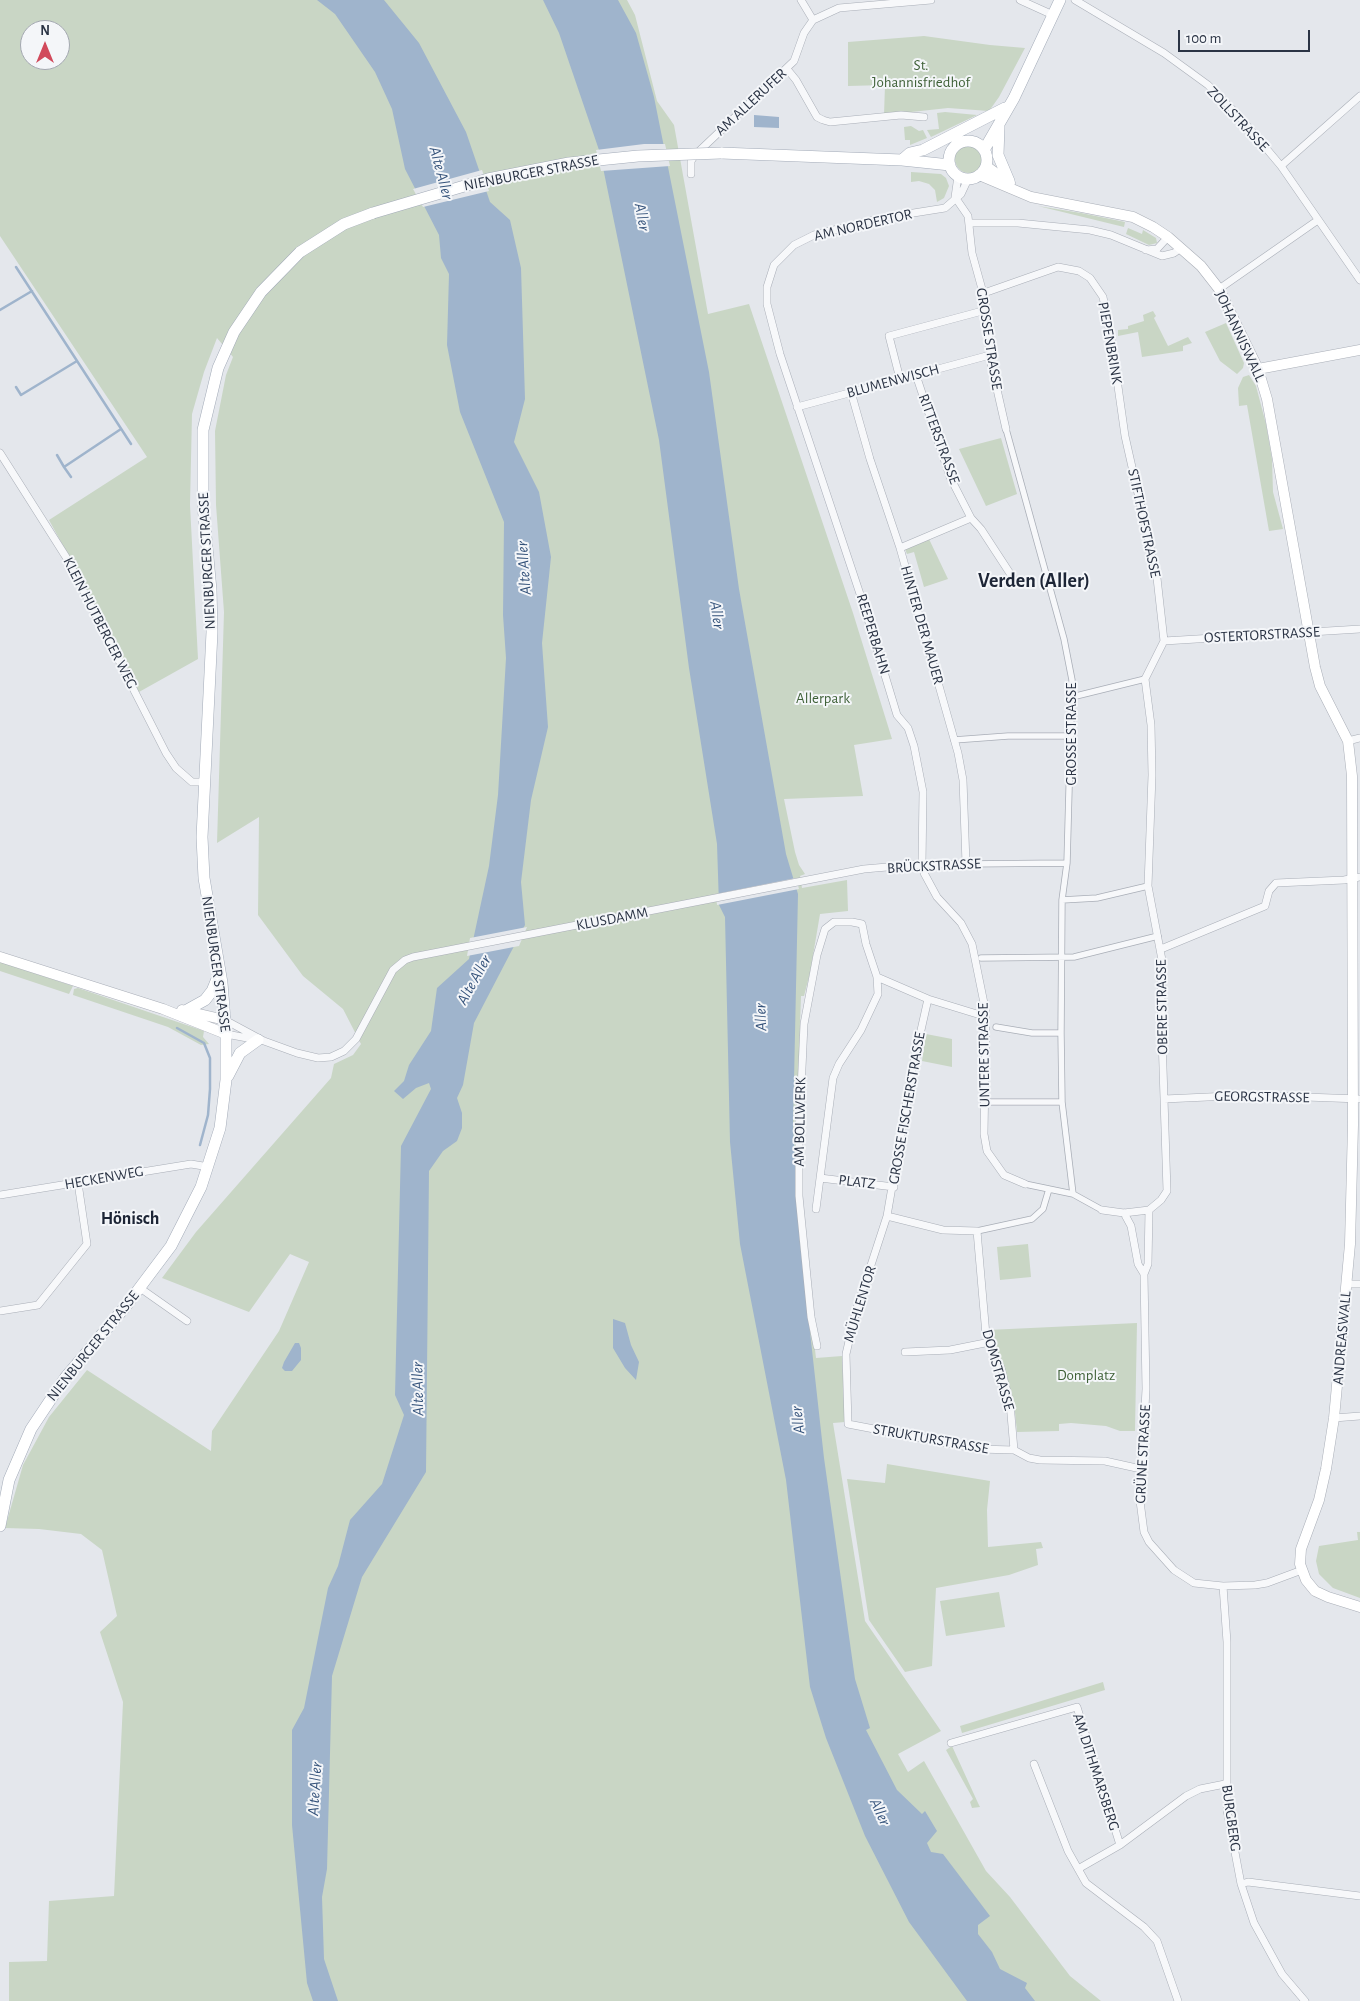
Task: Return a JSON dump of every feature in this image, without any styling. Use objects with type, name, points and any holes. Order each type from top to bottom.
[{"type":"main road","points":[[1000,122],[974,142],[960,143],[950,160],[963,178],[983,171],[984,150],[1000,122],[1009,106],[1060,0]]},
{"type":"main road","points":[[902,160],[910,153],[923,150],[988,119],[1009,106]]},
{"type":"main road","points":[[1000,122],[998,155],[1009,181]]},
{"type":"main road","points":[[974,142],[984,150]]},
{"type":"main road","name":"NIENBURGER STRASSE","points":[[0,1526],[5,1479],[30,1429],[52,1396],[140,1288],[170,1246],[186,1219],[209,1168],[220,1128],[226,1080],[226,1034],[220,972],[204,878],[204,782],[212,632],[211,590],[202,505],[203,430],[218,368],[234,332],[261,292],[300,252],[344,224],[373,213],[488,179],[569,163],[638,156],[721,153],[950,160]]},
{"type":"main road","name":"JOHANNISWALL","points":[[983,171],[1009,181],[1024,194]]},
{"type":"main road","name":"JOHANNISWALL","points":[[983,171],[1024,194],[1133,217],[1168,237],[1201,266],[1219,289],[1258,369],[1272,425],[1320,686],[1348,741]]},
{"type":"main road","points":[[1258,369],[1360,350]]},
{"type":"main road","name":"ANDREASWALL","points":[[1302,1570],[1300,1554],[1323,1485],[1334,1418],[1347,1284],[1352,1206],[1356,1100],[1356,878],[1352,776],[1348,741]]},
{"type":"main road","points":[[0,957],[163,1009],[226,1034]]},
{"type":"main road","points":[[187,1010],[205,1000],[212,991],[220,972]]},
{"type":"main road","points":[[163,1009],[187,1010],[225,1020]]},
{"type":"main road","points":[[226,1080],[240,1053],[261,1040]]},
{"type":"main road","points":[[1302,1570],[1308,1584],[1315,1590],[1328,1597],[1360,1607]]},
{"type":"street","points":[[801,0],[813,20],[839,8],[931,0]]},
{"type":"street","points":[[1020,0],[1032,2],[1053,15]]},
{"type":"street","name":"ZOLLSTRASSE","points":[[1075,0],[1164,53],[1208,85],[1239,116],[1280,166],[1360,280]]},
{"type":"street","name":"AM ALLERUFER","points":[[690,174],[691,162],[695,155],[794,61],[804,33],[813,20]]},
{"type":"street","points":[[787,69],[796,80],[816,117],[823,120],[830,122],[901,115],[924,118]]},
{"type":"street","points":[[1280,166],[1360,96]]},
{"type":"street","points":[[956,199],[954,194],[963,178]]},
{"type":"street","name":"GROSSE STRASSE","points":[[956,199],[967,213],[972,253],[984,293],[990,355],[1006,429],[1064,639],[1072,680],[1067,863],[1062,900],[1061,1034],[1062,1102],[1073,1194]]},
{"type":"street","name":"AM NORDERTOR","points":[[797,406],[766,304],[768,281],[776,260],[794,244],[814,235],[903,213],[945,208],[956,199]]},
{"type":"street","points":[[1219,289],[1318,220]]},
{"type":"street","points":[[969,223],[1018,223],[1090,230],[1111,235],[1162,256],[1174,253],[1181,248]]},
{"type":"street","points":[[1146,250],[1156,249],[1168,237]]},
{"type":"street","name":"PIEPENBRINK","points":[[984,293],[1058,268],[1079,272],[1090,278],[1103,297],[1107,313],[1120,405]]},
{"type":"street","points":[[900,379],[889,336],[986,310]]},
{"type":"street","name":"BLUMENWISCH","points":[[797,406],[990,355]]},
{"type":"street","name":"RITTERSTRASSE","points":[[916,375],[940,453],[971,518],[981,529],[1013,578]]},
{"type":"street","name":"HINTER DER MAUER","points":[[851,392],[870,459],[900,548],[954,740],[962,780],[966,864]]},
{"type":"street","name":"STIFTHOFSTRASSE","points":[[1120,405],[1157,578],[1164,641]]},
{"type":"street","name":"REEPERBAHN","points":[[797,406],[864,606],[898,715],[908,728],[914,746],[923,792],[922,864]]},
{"type":"street","name":"KLEIN HUTBERGER WEG","points":[[0,453],[66,557],[166,754],[176,768],[192,782],[204,782]]},
{"type":"street","points":[[900,548],[971,518]]},
{"type":"street","name":"OSTERTORSTRASSE","points":[[1164,641],[1360,629]]},
{"type":"street","points":[[1072,698],[1145,679],[1164,641]]},
{"type":"street","name":"OBERE STRASSE","points":[[1145,679],[1151,726],[1152,765],[1148,886],[1161,949],[1167,1191],[1161,1200],[1149,1210]]},
{"type":"street","points":[[954,740],[1008,736],[1071,736]]},
{"type":"street","points":[[1348,741],[1360,738]]},
{"type":"street","name":"BRÜCKSTRASSE","points":[[803,882],[864,869],[922,864],[1067,863]]},
{"type":"street","name":"UNTERE STRASSE","points":[[922,864],[927,881],[937,897],[961,924],[972,944],[986,1013],[984,1134],[991,1159],[1004,1175],[1025,1184]]},
{"type":"street","points":[[1161,949],[1266,906],[1268,891],[1276,883],[1356,878]]},
{"type":"street","name":"KLUSDAMM","points":[[261,1040],[318,1058],[340,1054],[356,1039],[393,970],[405,960],[422,955],[803,882]]},
{"type":"street","points":[[1062,900],[1097,898],[1148,886]]},
{"type":"street","name":"AM BOLLWERK","points":[[816,1346],[811,1317],[800,1196],[799,1134],[804,1024],[817,954],[826,929],[834,922],[862,924],[866,944],[877,977]]},
{"type":"street","points":[[981,958],[1074,957],[1158,936]]},
{"type":"street","points":[[816,1209],[833,1078],[839,1064],[861,1030],[878,994],[877,977],[928,999],[977,1014],[986,1013]]},
{"type":"street","name":"GROSSE FISCHERSTRASSE","points":[[887,1216],[894,1187],[912,1070],[928,999]]},
{"type":"street","points":[[225,1020],[261,1040]]},
{"type":"street","points":[[996,1027],[1032,1033],[1061,1034]]},
{"type":"street","points":[[226,1034],[261,1040]]},
{"type":"street","name":"GEORGSTRASSE","points":[[1164,1099],[1259,1095],[1356,1100]]},
{"type":"street","points":[[985,1102],[1062,1102]]},
{"type":"street","name":"HECKENWEG","points":[[0,1195],[191,1164],[209,1168]]},
{"type":"street","name":"PLATZ","points":[[820,1178],[894,1187]]},
{"type":"street","points":[[0,1311],[38,1305],[87,1244],[78,1183]]},
{"type":"street","points":[[1025,1184],[1073,1194],[1102,1210],[1124,1213],[1149,1210],[1148,1264],[1144,1274]]},
{"type":"street","points":[[887,1216],[943,1230],[977,1231],[1032,1219],[1043,1209],[1049,1189]]},
{"type":"street","points":[[1124,1213],[1131,1226],[1138,1264],[1144,1274]]},
{"type":"street","name":"MÜHLENTOR","points":[[848,1424],[846,1354],[856,1311],[887,1216]]},
{"type":"street","name":"DOMSTRASSE","points":[[977,1231],[986,1334],[1001,1368],[1010,1403],[1014,1450]]},
{"type":"street","name":"GRÜNE STRASSE","points":[[1144,1274],[1146,1389],[1141,1469],[1141,1519],[1149,1542],[1174,1570],[1188,1581],[1205,1586],[1267,1583],[1302,1570]]},
{"type":"street","points":[[1347,1284],[1360,1284]]},
{"type":"street","points":[[140,1288],[187,1321]]},
{"type":"street","points":[[905,1352],[950,1350],[990,1342]]},
{"type":"street","points":[[1334,1418],[1360,1416]]},
{"type":"street","name":"STRUKTURSTRASSE","points":[[848,1424],[978,1449],[1014,1450]]},
{"type":"street","points":[[1014,1450],[1029,1458],[1040,1460],[1105,1460],[1141,1469]]},
{"type":"street","name":"BURGBERG","points":[[1224,1586],[1227,1642],[1225,1784],[1227,1810],[1241,1884],[1261,1938],[1282,1974],[1305,2001]]},
{"type":"street","name":"AM DITHMARSBERG","points":[[951,1743],[1077,1707],[1120,1845]]},
{"type":"street","points":[[1034,1764],[1068,1851],[1086,1883],[1144,1926],[1156,1941],[1178,2001]]},
{"type":"street","points":[[1078,1869],[1120,1845],[1186,1796],[1200,1789],[1225,1784]]},
{"type":"street","points":[[1241,1884],[1248,1882],[1360,1896]]},
{"type":"green space","name":"Allerpark","points":[[0,0],[627,0],[635,15],[657,101],[674,125],[708,314],[749,304],[853,613],[892,739],[854,745],[863,796],[784,799],[795,852],[799,865],[805,874],[800,876],[802,888],[847,880],[848,911],[820,914],[810,973],[804,996],[801,996],[796,1142],[803,1250],[816,1358],[842,1356],[845,1422],[833,1423],[865,1621],[941,1731],[898,1754],[908,1772],[924,1761],[986,1871],[1010,1897],[1070,1976],[1101,2001],[9,2001],[9,1962],[47,1961],[49,1901],[114,1896],[123,1702],[100,1632],[117,1616],[102,1550],[81,1534],[39,1529],[5,1528],[23,1465],[49,1417],[87,1370],[211,1451],[212,1431],[279,1331],[309,1262],[290,1254],[249,1312],[162,1278],[196,1232],[331,1078],[334,1064],[353,1055],[361,1044],[343,1009],[303,976],[258,915],[259,817],[217,843],[224,612],[216,505],[215,431],[226,375],[233,357],[217,338],[204,372],[192,414],[190,505],[198,659],[139,692],[108,628],[49,520],[147,457],[0,236]]},
{"type":"green space","name":"St. Johannisfriedhof","points":[[924,36],[1025,48],[999,97],[989,111],[948,108],[884,115],[885,85],[848,86],[848,42]]},
{"type":"green space","points":[[937,113],[977,115],[931,137],[927,130],[939,129]]},
{"type":"green space","points":[[911,126],[919,131],[923,130],[927,138],[910,145],[910,140],[905,140],[904,127]]},
{"type":"green space","points":[[969,145],[979,149],[983,159],[979,169],[969,173],[959,169],[955,159],[959,149]]},
{"type":"green space","points":[[911,172],[941,174],[946,178],[949,186],[944,198],[937,202],[935,190],[929,184],[919,181],[911,182]]},
{"type":"green space","points":[[1038,206],[1125,222],[1124,227]]},
{"type":"green space","points":[[1128,228],[1142,234],[1143,230],[1156,238],[1157,243],[1149,245],[1126,234]]},
{"type":"green space","points":[[1153,311],[1156,316],[1154,318],[1168,346],[1188,337],[1192,343],[1183,346],[1183,351],[1142,357],[1138,332],[1118,336],[1118,330],[1128,329],[1128,326],[1144,321],[1143,315]]},
{"type":"green space","points":[[1226,323],[1244,363],[1243,368],[1237,374],[1220,361],[1205,332]]},
{"type":"green space","points":[[1249,375],[1256,386],[1266,424],[1272,459],[1273,492],[1283,529],[1269,531],[1247,405],[1239,406],[1238,388],[1243,377]]},
{"type":"green space","points":[[1001,438],[1017,494],[986,506],[959,449]]},
{"type":"green space","points":[[929,539],[948,579],[924,587],[914,552],[907,554],[905,549]]},
{"type":"green space","points":[[0,962],[73,986],[69,994],[0,971]]},
{"type":"green space","points":[[78,988],[204,1031],[203,1037],[209,1044],[201,1045],[168,1027],[73,995],[74,989]]},
{"type":"green space","points":[[926,1034],[952,1039],[952,1067],[922,1061]]},
{"type":"green space","points":[[1028,1244],[1031,1277],[1000,1280],[997,1247]]},
{"type":"green space","name":"Domplatz","points":[[1137,1323],[1135,1431],[1120,1431],[1106,1426],[1071,1423],[1059,1424],[1059,1431],[1017,1432],[1014,1403],[1004,1368],[988,1330]]},
{"type":"green space","points":[[887,1464],[990,1481],[987,1510],[988,1547],[1041,1542],[1043,1548],[1036,1549],[1038,1565],[1009,1575],[936,1588],[932,1666],[905,1672],[869,1620],[847,1479],[885,1483]]},
{"type":"green space","points":[[1357,1532],[1360,1532],[1360,1598],[1333,1588],[1319,1574],[1316,1561],[1319,1546],[1358,1540]]},
{"type":"green space","points":[[999,1592],[1005,1627],[946,1636],[940,1601]]},
{"type":"green space","points":[[1103,1682],[1105,1690],[962,1733],[960,1726]]},
{"type":"green space","points":[[952,1746],[980,1807],[972,1808],[970,1802],[973,1799],[946,1750]]},
{"type":"water","name":"Alte Aller","points":[[317,0],[384,0],[419,43],[466,132],[490,202],[510,220],[521,268],[525,399],[514,442],[539,492],[551,557],[542,643],[548,727],[531,800],[521,882],[525,925],[474,1023],[463,1085],[457,1098],[462,1113],[462,1128],[457,1141],[443,1151],[429,1171],[426,1472],[362,1577],[332,1676],[327,1869],[322,1897],[324,1959],[338,2001],[313,2001],[307,1983],[292,1825],[292,1730],[304,1708],[328,1588],[338,1566],[350,1520],[382,1484],[404,1415],[395,1395],[401,1146],[431,1089],[429,1083],[416,1088],[403,1099],[394,1091],[404,1081],[409,1065],[431,1031],[437,988],[469,959],[489,866],[498,795],[506,658],[503,615],[504,522],[460,412],[447,345],[449,274],[441,258],[439,235],[405,169],[392,109],[375,72],[335,14]]},
{"type":"water","name":"Aller","points":[[543,0],[618,0],[636,33],[654,97],[709,372],[739,589],[786,854],[798,894],[793,1127],[800,1242],[824,1458],[855,1679],[870,1728],[866,1730],[897,1790],[922,1814],[925,1811],[937,1831],[927,1843],[931,1852],[943,1854],[990,1916],[978,1925],[978,1934],[992,1952],[1000,1969],[1027,1983],[1025,1988],[1035,2001],[967,2001],[909,1922],[865,1836],[826,1738],[810,1687],[786,1480],[740,1244],[730,1142],[725,917],[719,905],[717,844],[689,668],[659,440],[600,153],[559,33]]},
{"type":"water","points":[[754,115],[779,117],[779,128],[754,127]]},
{"type":"water","points":[[613,1319],[625,1323],[631,1345],[639,1362],[636,1380],[625,1368],[613,1348]]},
{"type":"water","points":[[295,1343],[299,1343],[301,1348],[301,1360],[292,1371],[285,1371],[282,1368],[284,1362]]},
{"type":"pier","points":[[644,144],[665,144],[670,166],[601,171],[596,150]]},
{"type":"pier","points":[[482,170],[489,191],[423,207],[413,189]]},
{"type":"pier","points":[[796,878],[799,889],[717,905],[716,894]]},
{"type":"pier","points":[[527,927],[519,946],[467,956],[470,938]]},
{"type":"waterway","points":[[16,267],[131,444]]},
{"type":"waterway","points":[[0,310],[32,291]]},
{"type":"waterway","points":[[16,387],[21,395],[77,361]]},
{"type":"waterway","points":[[57,455],[64,467],[121,429]]},
{"type":"waterway","points":[[64,467],[71,477]]},
{"type":"waterway","points":[[177,1028],[204,1043],[210,1058],[208,1115],[200,1145]]},
{"type":"district","name":"Verden (Aller)","points":[[1034,581]]},
{"type":"district","name":"Hönisch","points":[[130,1219]]}]
